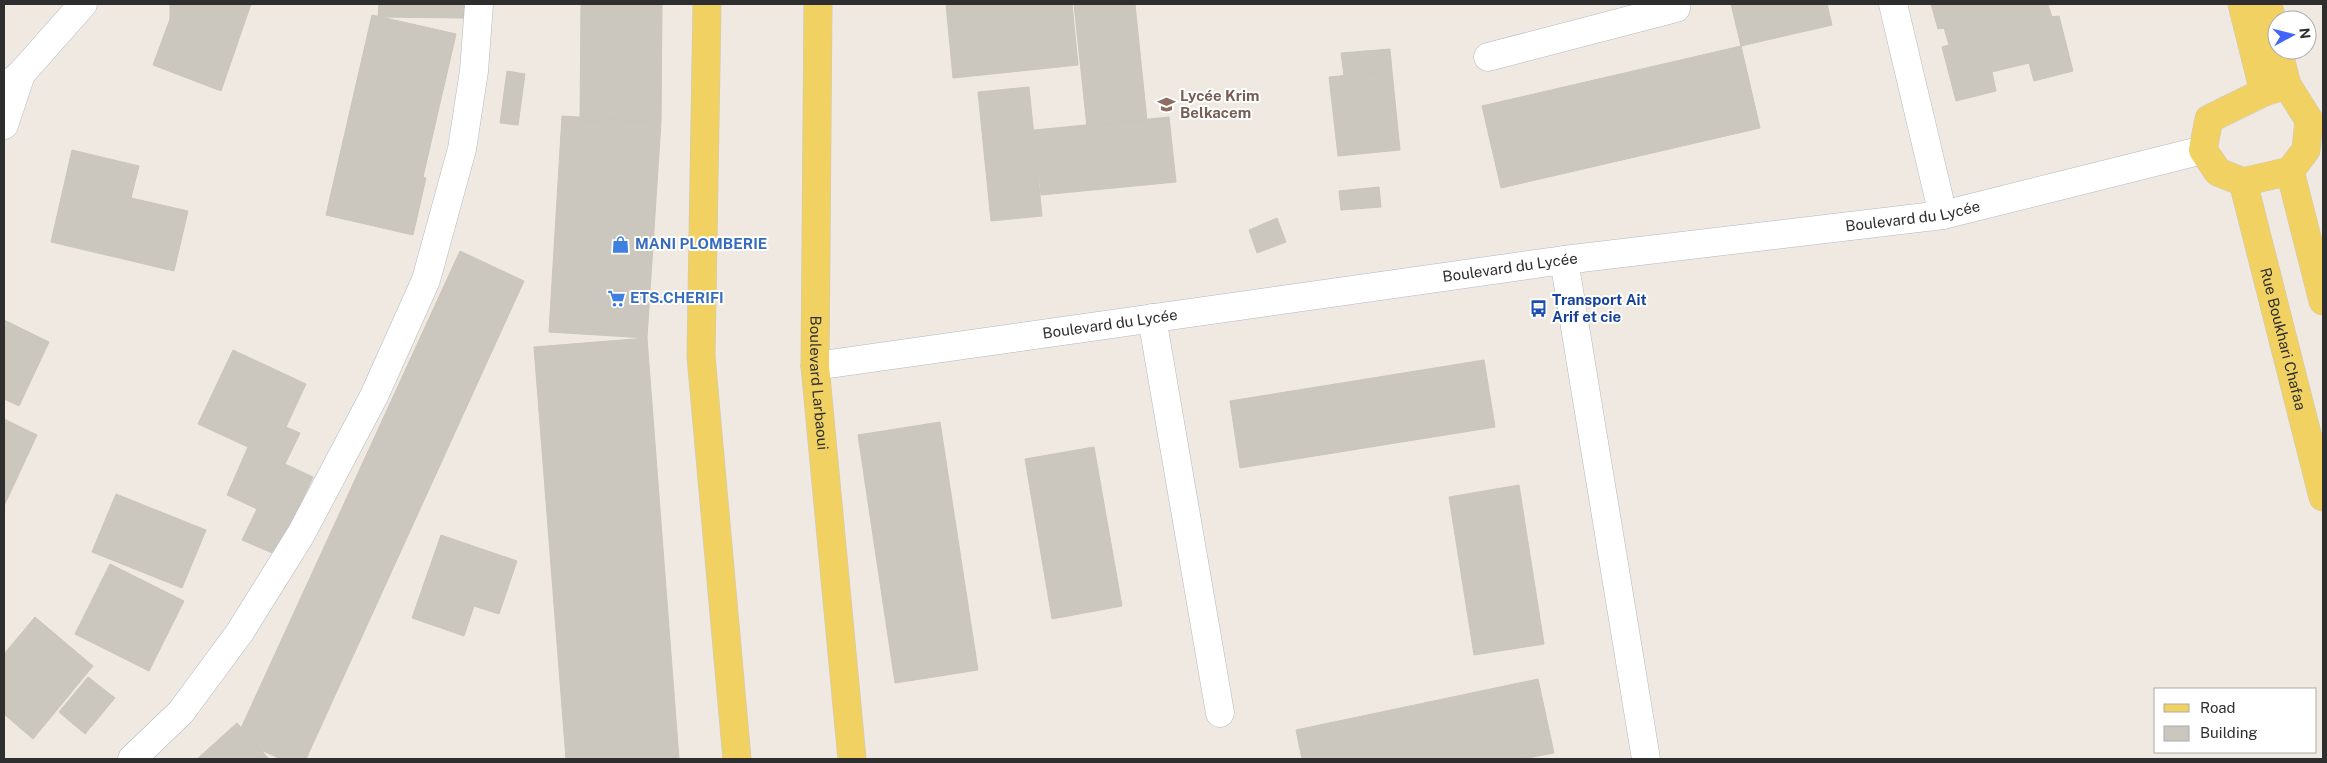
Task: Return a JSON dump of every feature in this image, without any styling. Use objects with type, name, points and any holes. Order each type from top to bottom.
[{"type":"main road","points":[[707,4],[701,356],[737,759]]},
{"type":"main road","name":"Boulevard Larbaoui","points":[[818,4],[815,366],[852,759]]},
{"type":"main road","points":[[2242,4],[2275,88],[2316,120],[2306,150],[2290,171],[2243,182],[2218,172],[2203,150],[2209,118],[2275,88]]},
{"type":"main road","points":[[2275,88],[2277,60]]},
{"type":"main road","points":[[2290,171],[2323,300]]},
{"type":"main road","name":"Rue Boukhari Chafaa","points":[[2243,182],[2323,497]]},
{"type":"street","points":[[4,125],[12,81],[82,4]]},
{"type":"street","points":[[132,759],[182,712],[240,632],[301,534],[374,396],[426,280],[460,159],[474,71],[479,4]]},
{"type":"street","points":[[1488,57],[1676,8],[1675,4]]},
{"type":"street","points":[[1893,4],[1943,215]]},
{"type":"street","name":"Boulevard du Lycée","points":[[815,366],[1564,260],[1943,215],[2203,150]]},
{"type":"street","points":[[1564,260],[1646,759]]},
{"type":"street","points":[[1152,318],[1220,714]]},
{"type":"building","points":[[170,4],[251,4],[221,91],[153,65],[170,19]]},
{"type":"building","points":[[379,4],[465,4],[464,18],[378,17]]},
{"type":"building","points":[[581,4],[662,4],[661,122],[580,121]]},
{"type":"building","points":[[946,4],[1072,4],[1078,65],[953,78]]},
{"type":"building","points":[[1074,4],[1135,4],[1147,121],[1087,127]]},
{"type":"building","points":[[1731,4],[1827,4],[1832,25],[1741,46]]},
{"type":"building","points":[[1931,4],[2055,4],[2048,5],[2052,17],[2059,16],[2073,71],[2034,81],[2029,63],[1992,72],[1996,91],[1956,101],[1942,47],[1949,45],[1944,28],[1938,29]]},
{"type":"building","points":[[372,15],[456,34],[423,177],[426,178],[413,235],[326,215]]},
{"type":"building","points":[[1741,46],[1760,128],[1501,188],[1482,106]]},
{"type":"building","points":[[1390,49],[1392,71],[1344,76],[1341,53]]},
{"type":"building","points":[[507,71],[525,74],[518,125],[500,123]]},
{"type":"building","points":[[1392,71],[1400,150],[1338,156],[1329,77]]},
{"type":"building","points":[[1029,87],[1042,216],[991,221],[978,92]]},
{"type":"building","points":[[562,116],[661,122],[647,338],[549,332]]},
{"type":"building","points":[[1169,117],[1176,182],[1041,195],[1034,130]]},
{"type":"building","points":[[72,150],[139,166],[131,198],[188,211],[174,271],[51,242]]},
{"type":"building","points":[[1379,187],[1381,207],[1341,210],[1339,191]]},
{"type":"building","points":[[1277,218],[1286,242],[1257,253],[1249,230]]},
{"type":"building","points":[[460,251],[524,281],[306,759],[281,759],[236,739]]},
{"type":"building","points":[[4,320],[49,342],[19,406],[4,399]]},
{"type":"building","points":[[647,338],[679,759],[566,759],[534,347]]},
{"type":"building","points":[[233,350],[306,384],[286,427],[300,433],[285,464],[313,477],[277,555],[242,540],[257,509],[227,495],[248,447],[198,424]]},
{"type":"building","points":[[1484,360],[1495,427],[1240,468],[1230,401]]},
{"type":"building","points":[[4,419],[37,435],[4,506]]},
{"type":"building","points":[[940,422],[978,670],[895,683],[858,435]]},
{"type":"building","points":[[1094,447],[1122,606],[1052,619],[1025,459]]},
{"type":"building","points":[[1519,485],[1544,644],[1474,655],[1449,497]]},
{"type":"building","points":[[116,494],[206,530],[182,588],[92,552]]},
{"type":"building","points":[[441,535],[517,561],[499,614],[474,606],[464,636],[412,618]]},
{"type":"building","points":[[110,564],[184,601],[149,671],[75,634]]},
{"type":"building","points":[[35,617],[93,666],[33,739],[4,714],[4,654]]},
{"type":"building","points":[[88,677],[115,698],[85,734],[59,712]]},
{"type":"building","points":[[1538,679],[1554,753],[1522,759],[1302,759],[1296,730]]},
{"type":"building","points":[[237,723],[269,759],[197,759]]},
{"type":"place","name":"Lycée Krim Belkacem","points":[[1166,105]]},
{"type":"place","name":"MANI PLOMBERIE","points":[[621,244]]},
{"type":"place","name":"ETS.CHERIFI","points":[[616,298]]},
{"type":"place","name":"Transport Ait Arif et cie","points":[[1538,309]]}]
